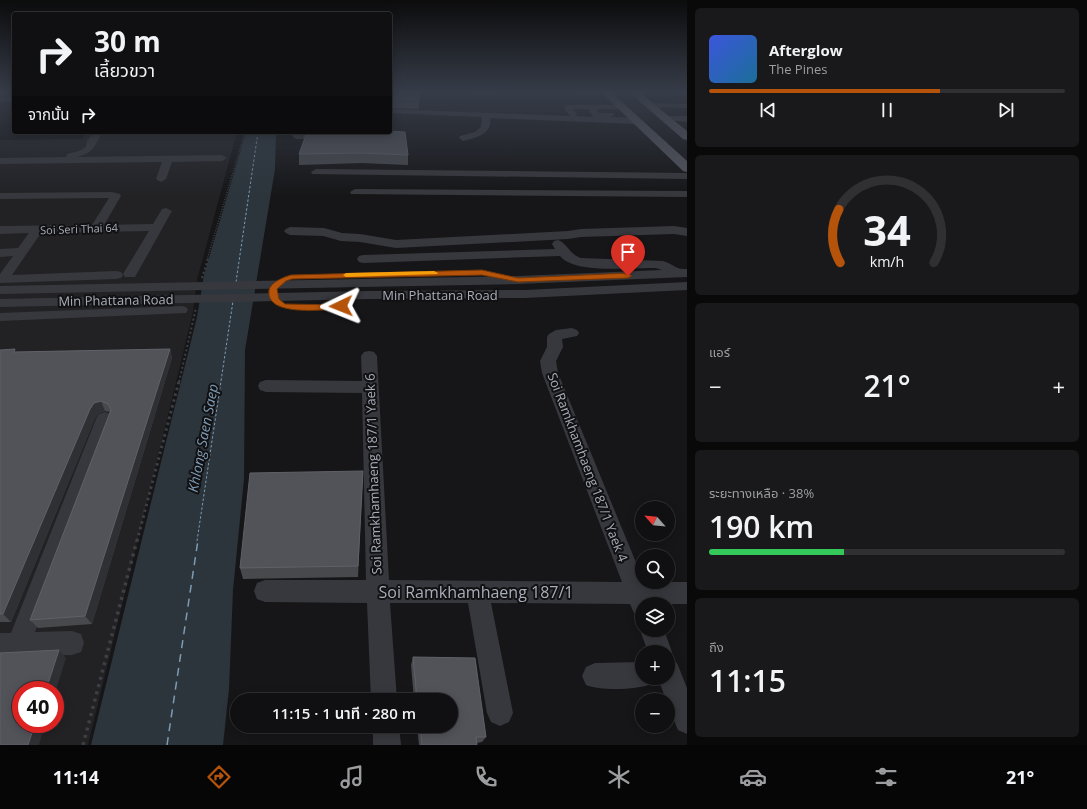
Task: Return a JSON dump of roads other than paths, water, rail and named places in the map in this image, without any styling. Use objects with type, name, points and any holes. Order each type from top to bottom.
[{"type":"main road","points":[[643,127],[687,168]]},
{"type":"main road","points":[[656,127],[687,157]]},
{"type":"main road","points":[[670,127],[685,137]]},
{"type":"main road","points":[[674,127],[685,137]]},
{"type":"street","points":[[463,138],[480,132],[486,127]]},
{"type":"street","points":[[0,158],[74,156],[90,148],[92,141],[97,134]]},
{"type":"street","points":[[296,136],[330,134],[356,137],[361,134]]},
{"type":"street","points":[[0,161],[222,158]]},
{"type":"street","points":[[161,179],[168,159]]},
{"type":"street","points":[[316,172],[687,176]]},
{"type":"street","points":[[355,192],[687,194]]},
{"type":"street","points":[[0,196],[116,196],[96,228]]},
{"type":"street","points":[[130,274],[166,212]]},
{"type":"street","name":"Soi Seri Thai 64","points":[[0,230],[158,227]]},
{"type":"street","points":[[1,283],[37,230]]},
{"type":"street","points":[[290,231],[324,232],[340,237],[360,238],[396,244],[568,236],[580,233],[674,230],[687,232]]},
{"type":"street","points":[[553,236],[563,252],[571,259],[592,263],[663,265],[681,274]]},
{"type":"street","points":[[0,252],[22,252]]},
{"type":"street","points":[[363,259],[563,252]]},
{"type":"street","points":[[518,280],[482,273],[410,273],[291,277],[279,283],[274,288],[273,293],[275,300],[283,306],[295,308],[494,302],[509,300],[525,294]]},
{"type":"street","name":"Min Phattana Road","points":[[0,303],[368,289],[518,280],[681,274]]},
{"type":"street","name":"Min Phattana Road","points":[[1,283],[114,282],[525,294],[687,286]]},
{"type":"street","points":[[0,318],[181,310]]},
{"type":"street","name":"Soi Ramkhamhaeng 187/1 Yaek 4","points":[[572,332],[556,335],[554,337],[555,348],[548,361],[550,373],[639,597]]},
{"type":"street","name":"Soi Ramkhamhaeng 187/1 Yaek 6","points":[[369,356],[378,592],[384,693]]},
{"type":"street","points":[[266,386],[370,388]]},
{"type":"street","points":[[72,643],[9,645],[106,419]]},
{"type":"street","name":"Soi Ramkhamhaeng 187/1","points":[[266,591],[477,592],[635,599]]},
{"type":"street","points":[[477,592],[500,713]]},
{"type":"street","name":"Soi Ramkhamhaeng 187/1","points":[[656,597],[687,593]]},
{"type":"street","points":[[595,676],[635,675]]},
{"type":"street","points":[[673,685],[687,721]]},
{"type":"street","points":[[386,733],[387,745]]},
{"type":"water","name":"Khlong Saen Saep","points":[[245,134],[276,134],[275,169],[245,350],[244,479],[233,590],[229,689],[223,745],[91,745],[197,317],[204,275]]}]
